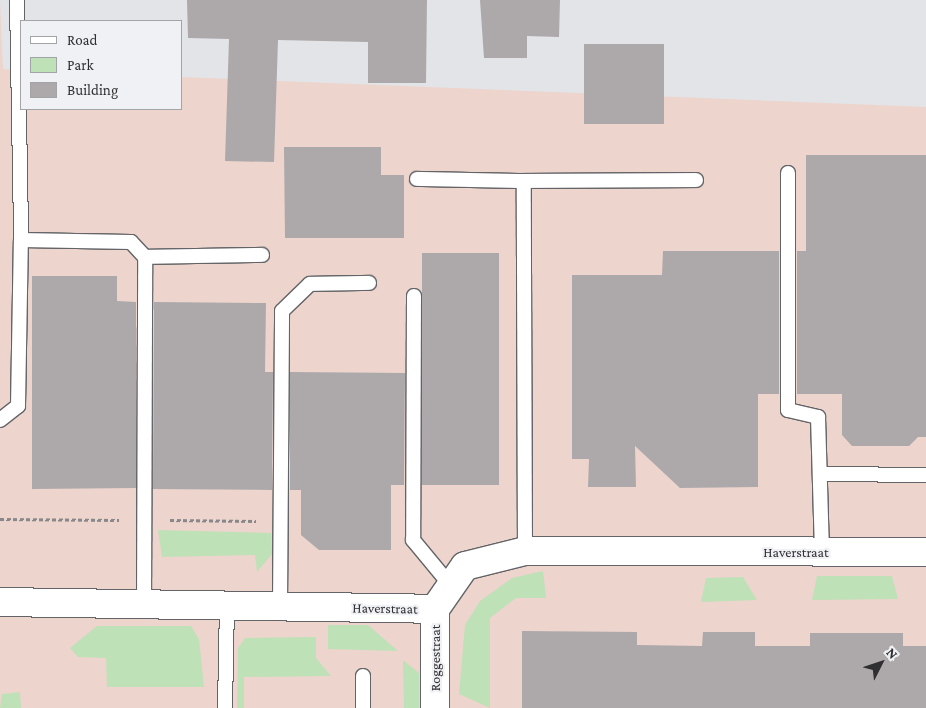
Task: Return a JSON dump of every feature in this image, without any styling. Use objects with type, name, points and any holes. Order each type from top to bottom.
[{"type":"street","name":"Haverstraat","points":[[0,602],[434,609],[465,566],[525,551],[926,552]]},
{"type":"street","name":"Roggestraat","points":[[434,609],[435,708]]},
{"type":"lane","points":[[0,420],[18,406],[21,240],[17,0]]},
{"type":"lane","points":[[788,173],[788,410],[818,416],[822,552]]},
{"type":"lane","points":[[418,179],[524,181],[696,180]]},
{"type":"lane","points":[[524,181],[525,551]]},
{"type":"lane","points":[[21,240],[131,242],[145,256],[262,256]]},
{"type":"lane","points":[[144,605],[145,256]]},
{"type":"lane","points":[[280,607],[282,311],[310,284],[369,283]]},
{"type":"lane","points":[[414,296],[413,540],[450,586]]},
{"type":"lane","points":[[820,474],[926,475]]},
{"type":"lane","points":[[225,708],[227,606]]},
{"type":"lane","points":[[363,676],[363,708]]},
{"type":"shaded area","points":[[0,0],[3,69],[20,70],[20,110],[182,110],[182,77],[926,107],[926,708],[0,708]]},
{"type":"green space","points":[[158,530],[271,533],[272,554],[257,572],[255,555],[162,557]]},
{"type":"green space","points":[[543,571],[546,598],[516,598],[490,618],[490,708],[459,694],[465,625],[480,601],[512,578]]},
{"type":"green space","points":[[817,576],[892,576],[898,599],[812,600]]},
{"type":"green space","points":[[743,577],[757,600],[701,602],[706,578]]},
{"type":"green space","points":[[328,625],[368,625],[398,651],[328,649]]},
{"type":"green space","points":[[97,626],[191,626],[199,639],[204,687],[107,687],[106,658],[78,657],[70,648]]},
{"type":"green space","points":[[316,637],[316,658],[331,676],[244,677],[244,708],[237,708],[238,648],[245,638]]},
{"type":"green space","points":[[403,660],[419,673],[419,708],[404,708]]},
{"type":"green space","points":[[20,692],[21,708],[0,708],[2,694]]},
{"type":"building","points":[[187,0],[427,0],[426,83],[368,83],[368,42],[278,40],[274,162],[225,161],[229,39],[188,38]]},
{"type":"building","points":[[480,0],[560,0],[559,37],[527,36],[527,58],[484,58]]},
{"type":"building","points":[[584,44],[664,44],[664,124],[584,124]]},
{"type":"building","points":[[284,147],[381,147],[381,175],[404,175],[404,238],[285,238]]},
{"type":"building","points":[[806,155],[926,155],[926,437],[918,437],[909,446],[852,446],[842,435],[842,394],[797,394],[797,251],[806,251]]},
{"type":"building","points":[[663,251],[779,251],[779,394],[758,394],[758,487],[680,488],[635,446],[636,487],[588,487],[589,459],[572,459],[572,275],[662,275]]},
{"type":"building","points":[[422,253],[499,253],[499,485],[422,485]]},
{"type":"building","points":[[32,276],[117,276],[117,301],[136,302],[136,488],[32,489]]},
{"type":"building","points":[[154,302],[266,303],[265,372],[273,372],[272,490],[153,489]]},
{"type":"building","points":[[290,372],[405,373],[404,485],[391,485],[391,550],[319,550],[301,535],[301,490],[290,490]]},
{"type":"building","points":[[522,631],[637,632],[637,645],[702,646],[703,632],[755,632],[755,646],[810,646],[810,633],[903,633],[903,646],[926,646],[926,708],[522,708]]}]
